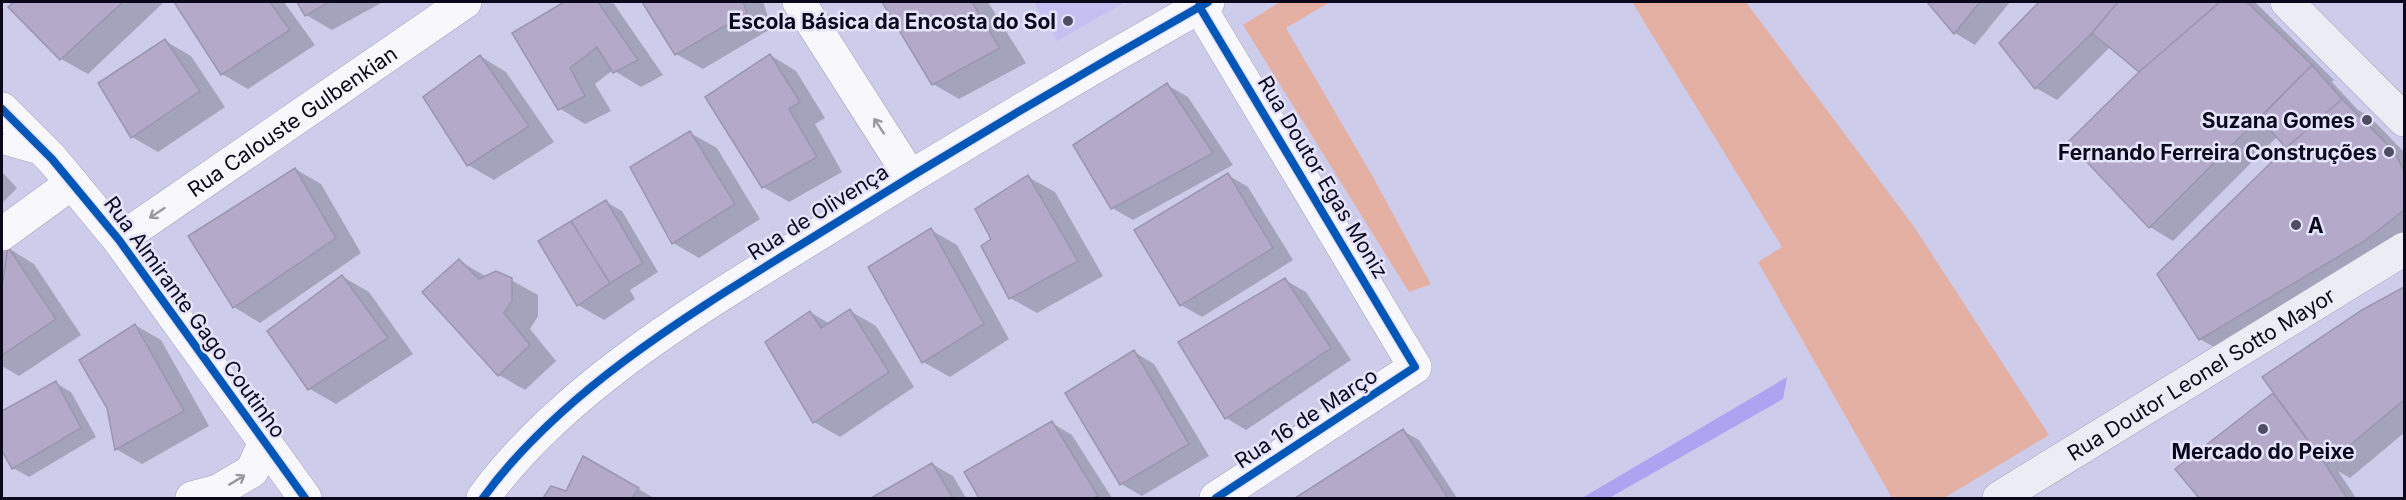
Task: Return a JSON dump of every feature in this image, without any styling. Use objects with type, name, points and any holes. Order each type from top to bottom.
[{"type":"main road","points":[[2287,2],[2404,120]]},
{"type":"main road","name":"Rua Doutor Leonel Sotto Mayor","points":[[1999,498],[2404,249]]},
{"type":"street","name":"Rua Calouste Gulbenkian","points":[[119,240],[431,11],[465,2]]},
{"type":"street","points":[[799,2],[910,176]]},
{"type":"street","name":"Rua de Olivença","points":[[483,498],[501,474],[537,437],[636,352],[702,306],[910,176],[1203,4]]},
{"type":"street","name":"Rua Doutor Egas Moniz","points":[[1203,4],[1415,367]]},
{"type":"street","name":"Rua Almirante Gago Coutinho","points":[[2,109],[62,171],[119,240],[305,498]]},
{"type":"street","points":[[2,234],[62,171]]},
{"type":"street","name":"Rua 16 de Março","points":[[1216,498],[1415,367]]},
{"type":"street","points":[[192,498],[218,491],[252,471],[265,442]]},
{"type":"lane","points":[[2,144],[62,171]]},
{"type":"shaded area","name":"Escola Básica da Encosta do Sol","points":[[1034,2],[1125,2],[1057,41]]},
{"type":"shaded area","points":[[1280,2],[1330,2],[1286,28],[1373,177],[1431,284],[1409,292],[1243,25]]},
{"type":"shaded area","points":[[1632,2],[1746,2],[1915,228],[2049,435],[1944,498],[1892,498],[1758,262],[1782,247]]},
{"type":"shaded area","points":[[1787,377],[1783,399],[1609,498],[1582,498]]},
{"type":"building","points":[[14,2],[123,2],[60,60],[8,7]]},
{"type":"building","points":[[174,2],[270,2],[290,30],[221,75]]},
{"type":"building","points":[[297,2],[329,2],[305,16]]},
{"type":"building","points":[[564,2],[598,2],[638,60],[613,73],[597,47],[570,68],[585,96],[558,110],[512,33]]},
{"type":"building","points":[[642,2],[743,2],[747,13],[675,55]]},
{"type":"building","points":[[882,2],[972,2],[1000,48],[932,85]]},
{"type":"building","points":[[1927,2],[1980,2],[1954,34]]},
{"type":"building","points":[[2039,2],[2118,2],[2092,33],[2035,89],[1999,43]]},
{"type":"building","points":[[2118,2],[2220,2],[2139,72],[2092,33]]},
{"type":"building","points":[[2220,2],[2247,2],[2312,65],[2149,228],[2068,142],[2139,72]]},
{"type":"building","points":[[165,39],[200,91],[131,138],[98,83]]},
{"type":"building","points":[[770,54],[800,102],[789,109],[817,157],[762,188],[705,97]]},
{"type":"building","points":[[480,55],[529,126],[467,166],[423,97]]},
{"type":"building","points":[[2312,65],[2342,99],[2286,148],[2260,118]]},
{"type":"building","points":[[1167,83],[1213,153],[1111,209],[1073,145]]},
{"type":"building","name":"A","points":[[2342,99],[2394,151],[2404,171],[2404,210],[2366,240],[2199,340],[2157,274],[2286,148]]},
{"type":"building","points":[[690,131],[735,204],[672,244],[630,167]]},
{"type":"building","points":[[295,168],[336,238],[233,308],[188,236]]},
{"type":"building","points":[[1228,173],[1273,248],[1180,306],[1134,230]]},
{"type":"building","points":[[1028,175],[1078,261],[1009,299],[981,246],[991,239],[975,209]]},
{"type":"building","points":[[606,200],[643,263],[610,283],[571,221]]},
{"type":"building","points":[[571,221],[610,283],[577,306],[538,241]]},
{"type":"building","points":[[931,228],[984,324],[922,363],[868,267]]},
{"type":"building","points":[[8,247],[56,319],[2,355],[2,287]]},
{"type":"building","points":[[8,247],[2,287],[2,251]]},
{"type":"building","points":[[459,259],[479,279],[496,271],[512,278],[512,301],[504,313],[530,345],[498,376],[422,292]]},
{"type":"building","points":[[342,275],[388,338],[308,390],[267,331]]},
{"type":"building","points":[[1285,278],[1331,348],[1225,419],[1178,342]]},
{"type":"building","points":[[2404,287],[2404,400],[2326,465],[2262,377],[2362,310]]},
{"type":"building","points":[[850,309],[889,372],[813,423],[765,342],[810,311],[821,328]]},
{"type":"building","points":[[135,324],[184,411],[115,450],[107,408],[79,360]]},
{"type":"building","points":[[1134,350],[1189,444],[1120,485],[1065,393]]},
{"type":"building","points":[[56,381],[81,428],[12,469],[2,451],[2,411]]},
{"type":"building","name":"Mercado do Peixe","points":[[2273,393],[2326,465],[2347,498],[2199,498],[2175,469]]},
{"type":"building","points":[[1052,421],[1098,496],[1094,498],[979,498],[964,472]]},
{"type":"building","points":[[1403,429],[1448,498],[1295,498]]},
{"type":"building","points":[[583,456],[639,488],[632,498],[543,498],[551,486],[566,491]]},
{"type":"building","points":[[932,463],[953,498],[871,498]]},
{"type":"cycle path","points":[[483,498],[516,458],[553,420],[593,385],[680,321],[961,146],[1208,2]]},
{"type":"cycle path","points":[[1199,6],[1415,367],[1216,498]]},
{"type":"cycle path","points":[[2,109],[52,159],[119,240],[305,498]]},
{"type":"place","name":"Escola Básica da Encosta do Sol","points":[[1068,21]]},
{"type":"place","name":"Suzana Gomes","points":[[2367,120]]},
{"type":"place","name":"Fernando Ferreira Construções","points":[[2389,152]]},
{"type":"place","name":"A","points":[[2296,225]]},
{"type":"place","name":"Mercado do Peixe","points":[[2263,429]]}]
